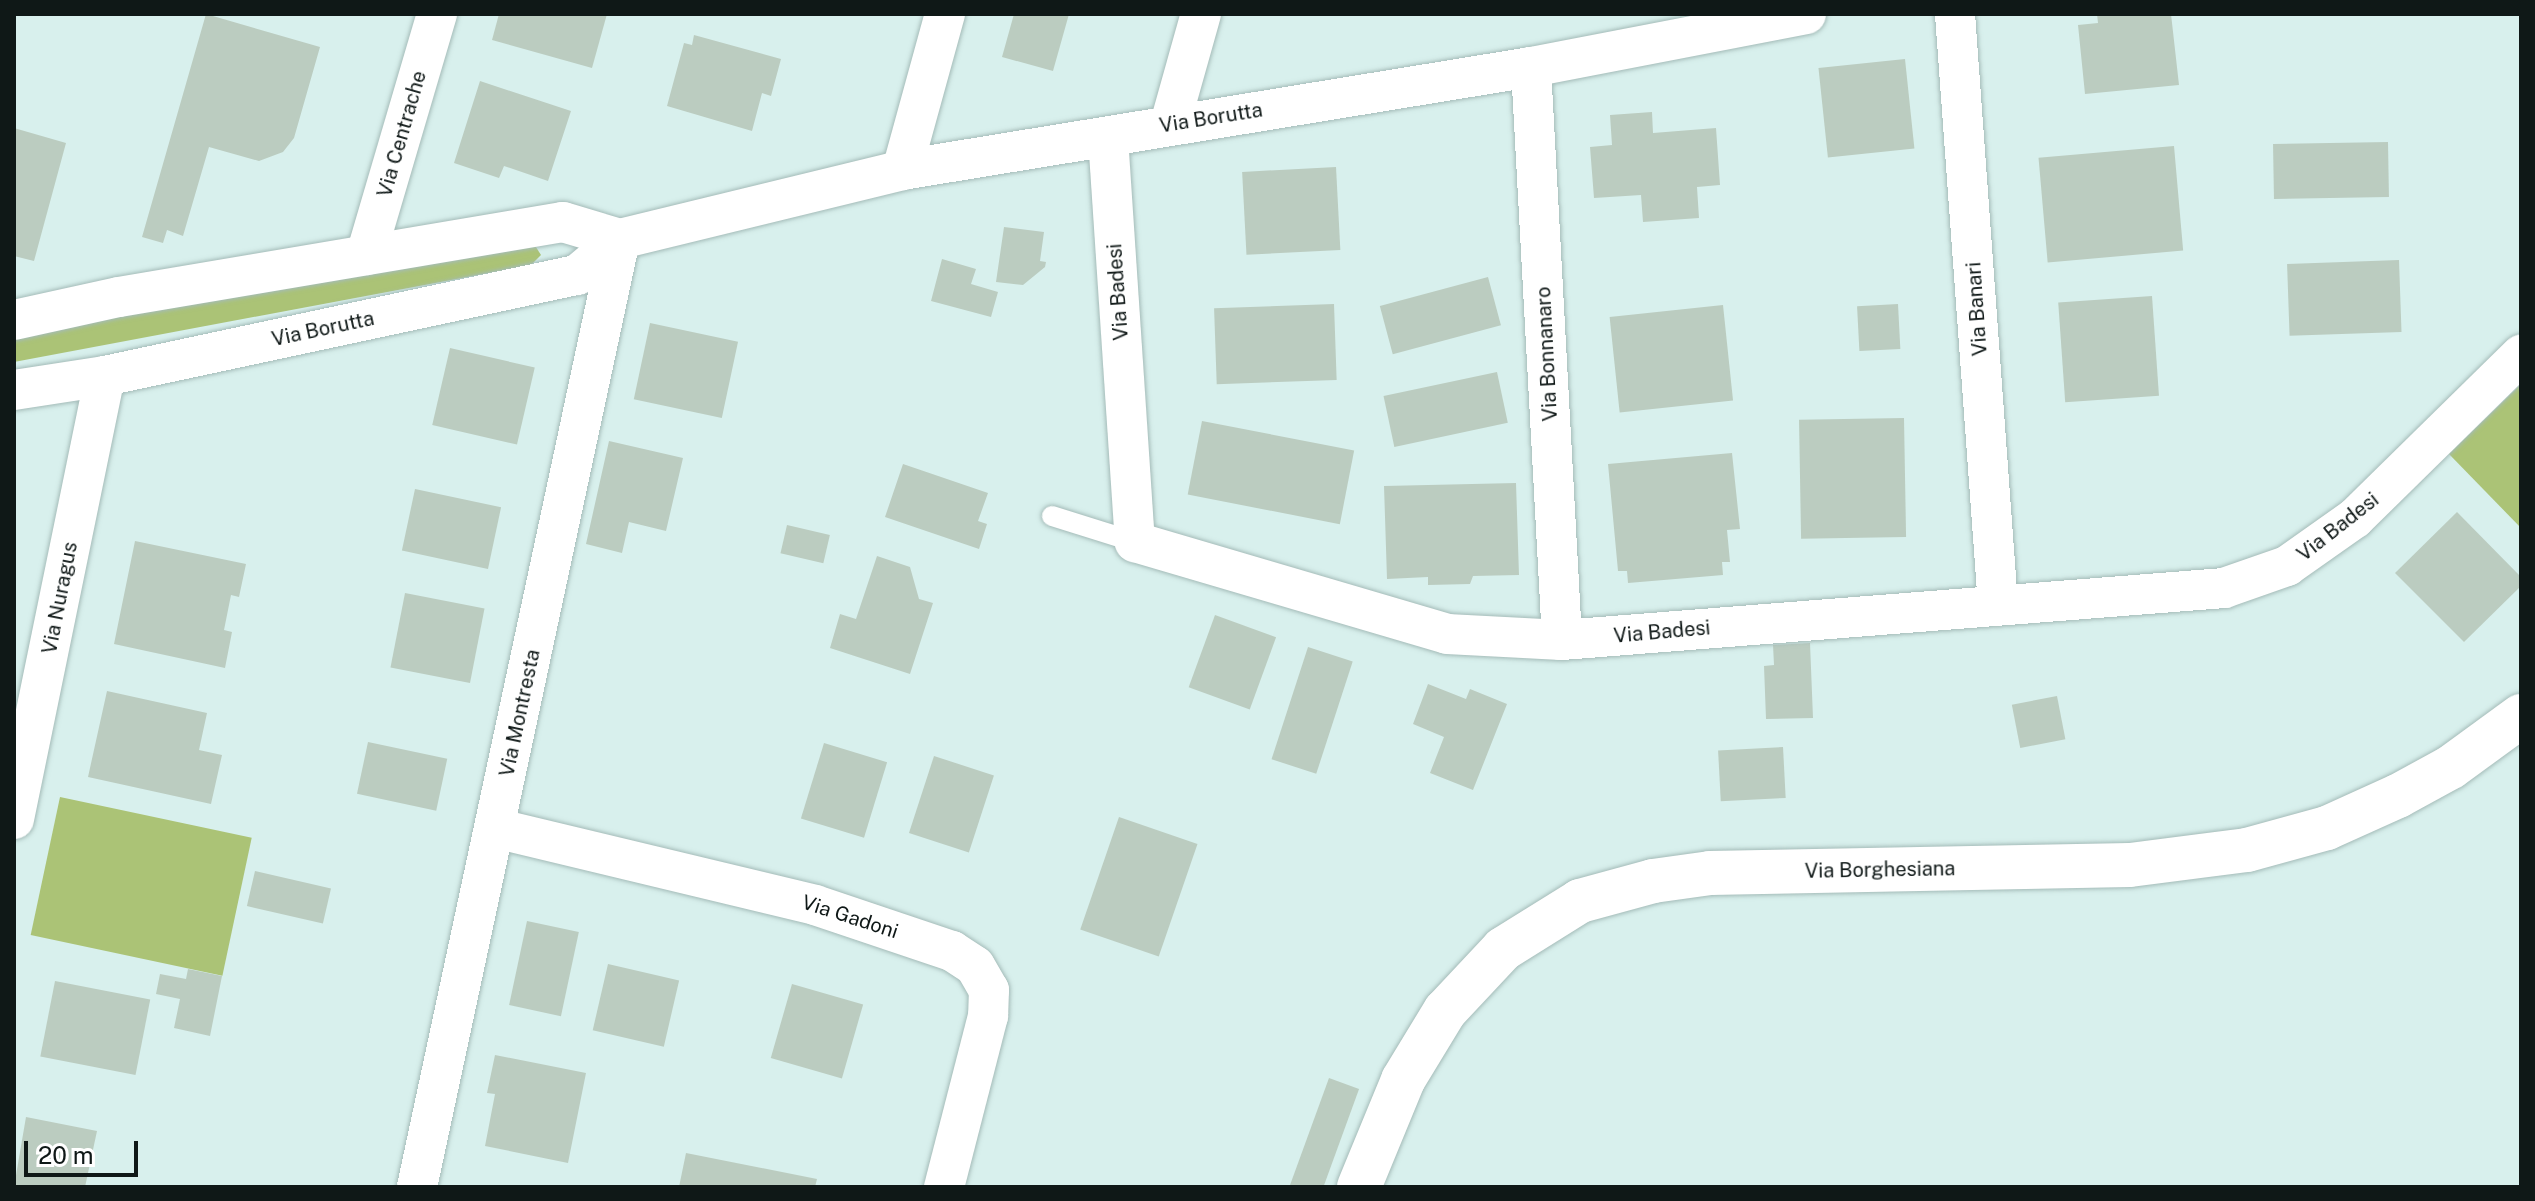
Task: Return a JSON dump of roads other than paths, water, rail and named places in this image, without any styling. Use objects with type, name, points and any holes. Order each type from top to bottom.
[{"type":"street","name":"Via Centrache","points":[[366,255],[437,14]]},
{"type":"street","points":[[902,170],[945,14]]},
{"type":"street","points":[[1170,124],[1201,14]]},
{"type":"street","name":"Via Borutta","points":[[14,390],[105,376],[577,275],[620,239],[902,170],[1531,67],[1806,14]]},
{"type":"street","name":"Via Banari","points":[[1955,14],[1998,605]]},
{"type":"street","name":"Via Bonnanaro","points":[[1531,67],[1562,640]]},
{"type":"street","name":"Via Badesi","points":[[1108,137],[1135,542],[1411,627],[1504,641],[1562,640],[1998,605],[2201,593],[2287,566],[2369,506],[2521,355]]},
{"type":"street","points":[[14,320],[563,222],[620,239]]},
{"type":"street","name":"Via Montresta","points":[[417,1187],[620,239]]},
{"type":"street","name":"Via Nuragus","points":[[14,819],[105,376]]},
{"type":"street","name":"Via Borghesiana","points":[[1359,1187],[1403,1080],[1445,1011],[1496,955],[1580,901],[1653,881],[1710,873],[2130,865],[2247,850],[2327,828],[2398,796],[2451,767],[2521,716]]},
{"type":"street","name":"Via Gadoni","points":[[495,828],[815,905],[952,951],[975,966],[989,990],[988,1016],[944,1187]]},
{"type":"lane","points":[[1052,516],[1135,542]]}]
